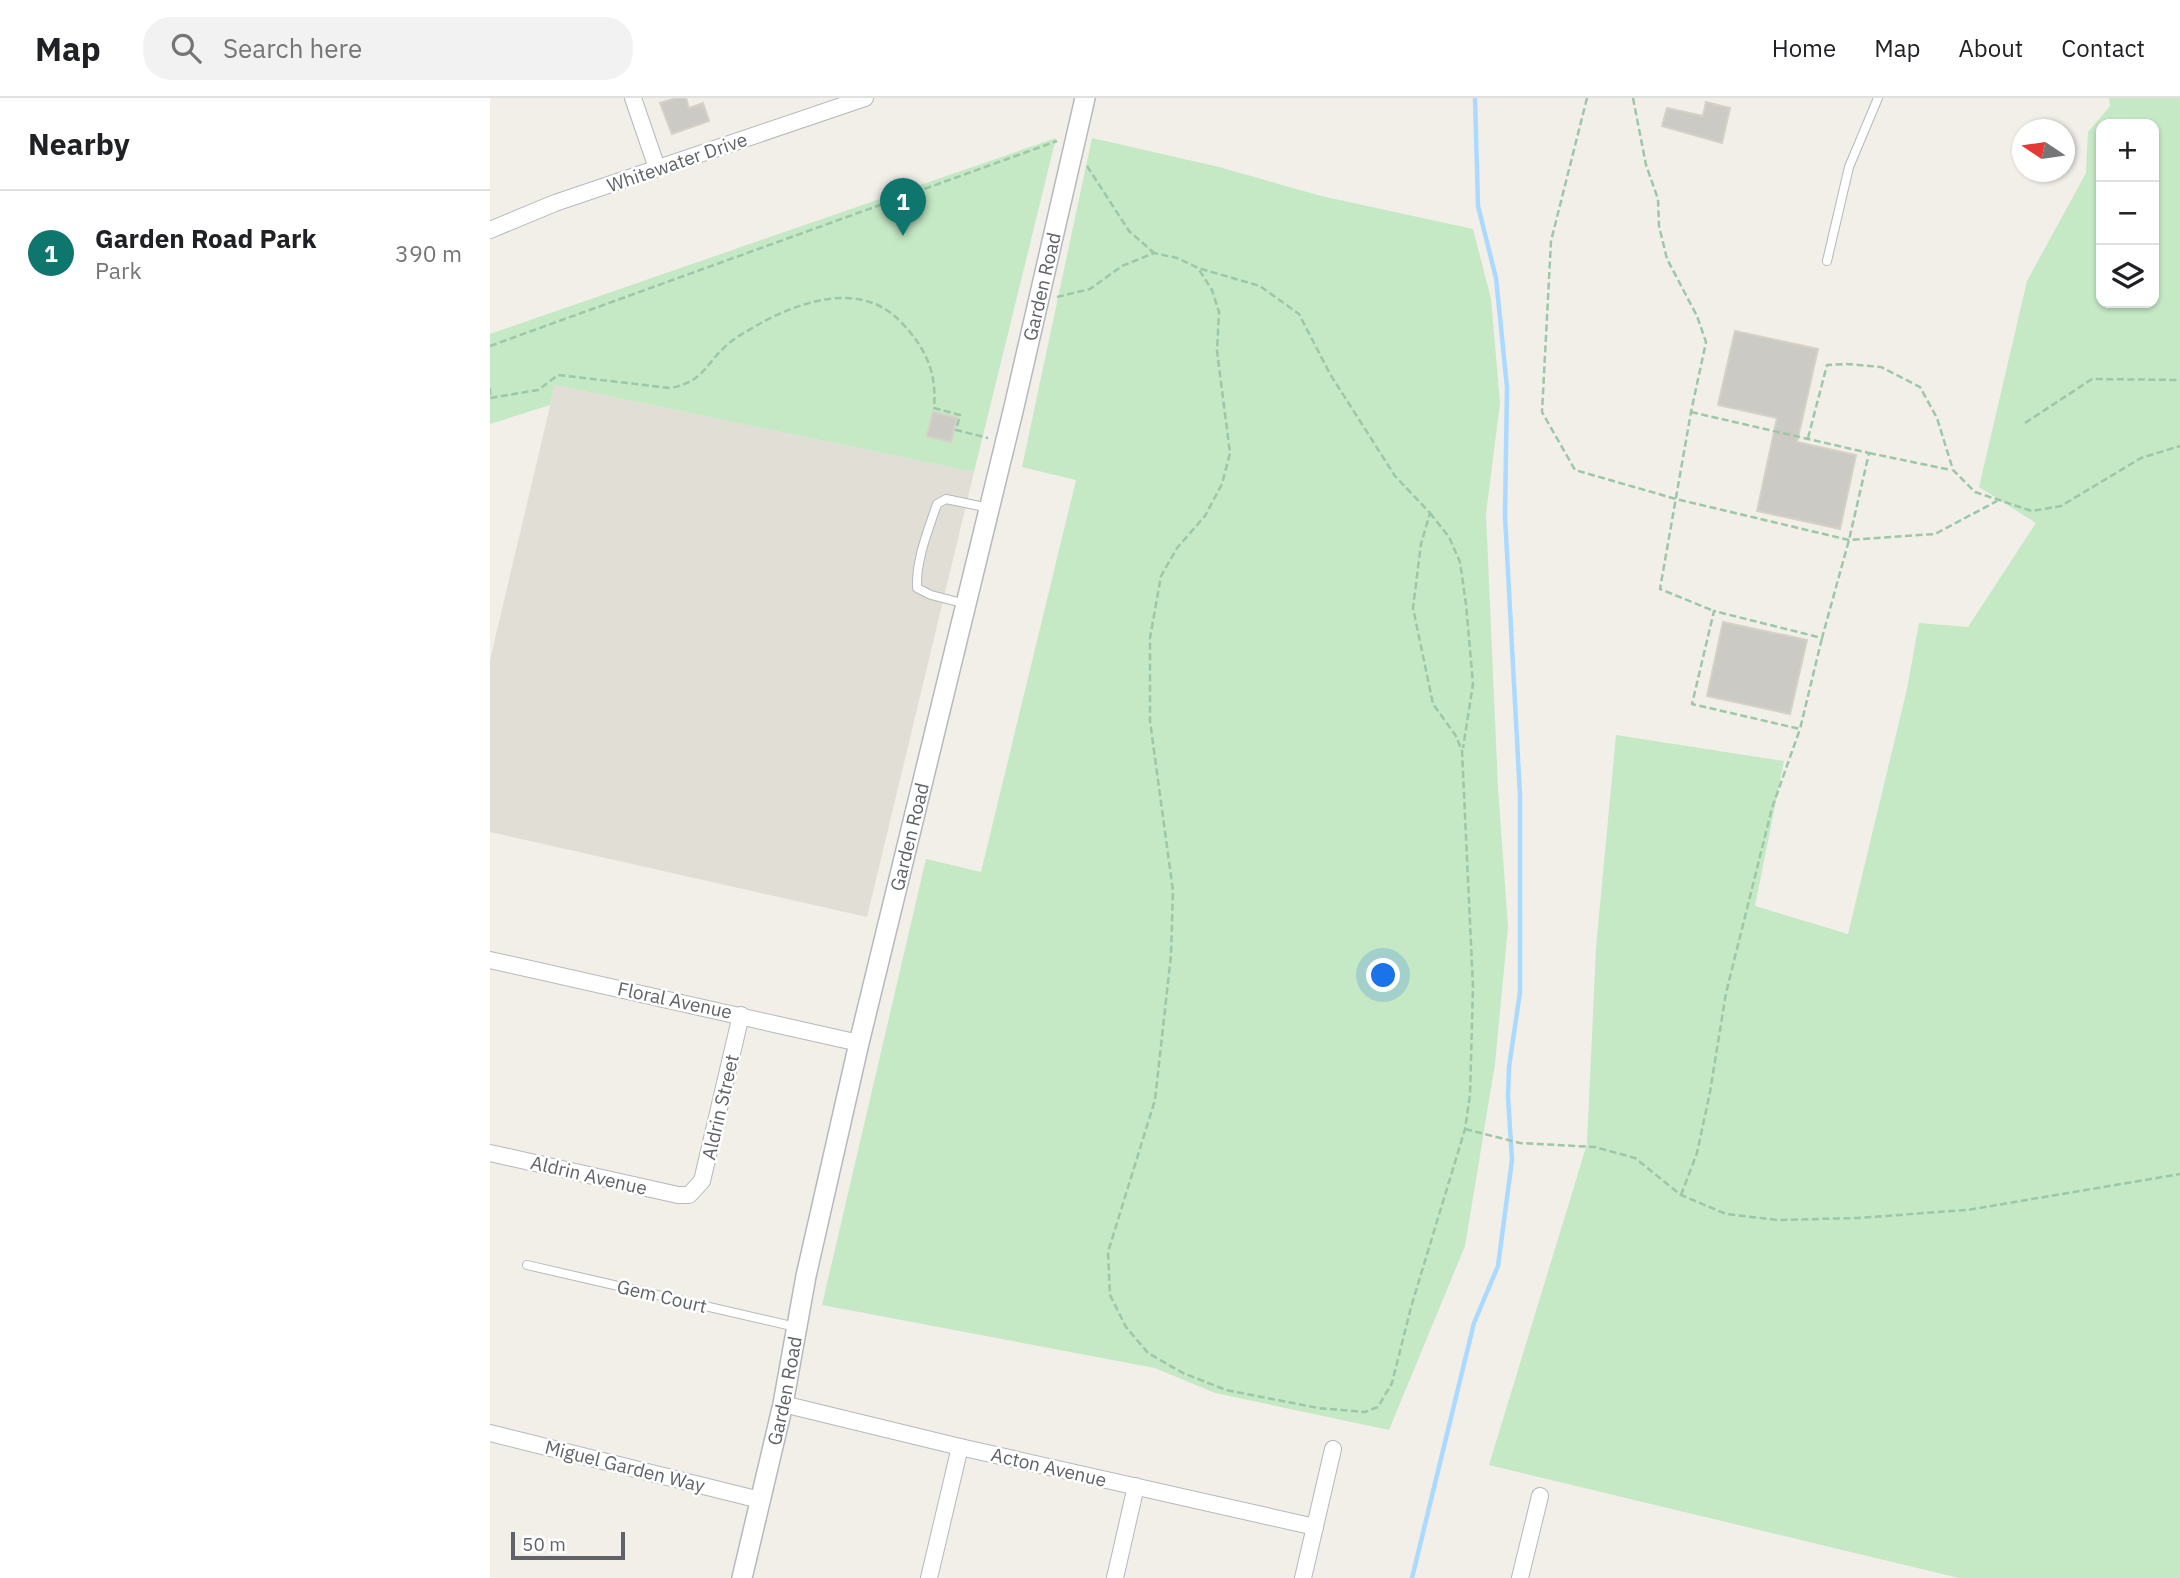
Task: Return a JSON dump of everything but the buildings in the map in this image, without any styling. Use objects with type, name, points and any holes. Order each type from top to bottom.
[{"type":"street","points":[[633,98],[657,168]]},
{"type":"street","name":"Whitewater Drive","points":[[490,230],[555,203],[832,103],[865,98]]},
{"type":"street","name":"Garden Road","points":[[742,1578],[783,1404],[796,1327],[859,1043],[1040,298],[1084,98]]},
{"type":"street","name":"Floral Avenue","points":[[490,960],[859,1043]]},
{"type":"street","name":"Aldrin Street","points":[[689,1195],[702,1181],[741,1015]]},
{"type":"street","name":"Aldrin Avenue","points":[[490,1153],[678,1195],[689,1195]]},
{"type":"street","name":"Acton Avenue","points":[[783,1404],[1315,1527]]},
{"type":"street","name":"Miguel Garden Way","points":[[490,1433],[760,1500]]},
{"type":"street","points":[[929,1578],[960,1447]]},
{"type":"street","points":[[1303,1578],[1333,1448]]},
{"type":"street","points":[[1115,1578],[1136,1486]]},
{"type":"street","points":[[1522,1578],[1540,1496]]},
{"type":"lane","points":[[1827,261],[1849,167],[1878,98]]},
{"type":"lane","points":[[966,604],[931,595],[917,588],[916,575],[922,548],[937,504],[946,499],[989,508]]},
{"type":"lane","name":"Gem Court","points":[[527,1265],[796,1327]]},
{"type":"path","points":[[1587,98],[1551,241],[1542,412],[1575,470],[1676,499],[1849,540],[1935,534],[1997,501]]},
{"type":"path","points":[[1633,98],[1646,165],[1658,199],[1667,259],[1698,316],[1706,342],[1660,589],[1714,611],[1822,638]]},
{"type":"path","points":[[490,346],[1075,140],[1129,231],[1154,253],[1260,286],[1300,314],[1331,374],[1395,476],[1430,513],[1448,537],[1460,562],[1474,684],[1462,751],[1473,987],[1470,1095],[1465,1129],[1411,1307],[1392,1383],[1378,1408],[1365,1412],[1318,1408],[1226,1390],[1183,1373],[1148,1353],[1126,1327],[1110,1295],[1108,1252],[1155,1100],[1171,955],[1172,891],[1150,722],[1150,638],[1161,576],[1177,548],[1205,516],[1223,484],[1230,453],[1217,351],[1219,312],[1212,290],[1198,268]]},
{"type":"path","points":[[1040,298],[1063,296],[1090,289],[1122,266],[1154,253]]},
{"type":"path","points":[[490,388],[490,398],[538,390],[558,375],[678,387],[705,372],[720,352],[735,339],[789,308],[822,299],[848,298],[881,307],[897,318],[917,340],[931,364],[935,383],[934,408],[960,415],[956,430],[1005,442]]},
{"type":"path","points":[[1807,439],[1827,365],[1847,364],[1881,367],[1920,387],[1937,418],[1953,470],[1975,492],[2032,511],[2061,506],[2141,458],[2180,446]]},
{"type":"path","points":[[2025,423],[2092,379],[2180,380]]},
{"type":"path","points":[[1691,412],[1953,470]]},
{"type":"path","points":[[1681,1195],[1697,1153],[1726,993],[1772,808],[1800,729],[1869,453]]},
{"type":"path","points":[[1430,513],[1421,544],[1413,608],[1433,704],[1456,736],[1462,751]]},
{"type":"path","points":[[1714,611],[1692,704],[1800,729]]},
{"type":"path","points":[[1465,1129],[1520,1143],[1595,1147],[1635,1158],[1681,1195],[1726,1214],[1778,1220],[1856,1218],[1967,1210],[2180,1174]]},
{"type":"shaded area","points":[[555,385],[974,472],[867,917],[490,832],[490,660]]},
{"type":"green space","points":[[2109,98],[2180,98],[2180,1578],[1959,1578],[1489,1465],[1587,1144],[1596,948],[1616,735],[1784,761],[1755,906],[1848,934],[1907,689],[1919,623],[1968,627],[2036,523],[1979,487],[2027,281],[2086,173],[2088,132],[2096,123],[2096,308],[2159,308],[2159,119],[2099,119],[2110,106]]},
{"type":"green space","points":[[1056,138],[974,472],[555,385],[550,405],[490,424],[490,334]]},
{"type":"green space","points":[[1092,138],[1219,167],[1321,196],[1473,229],[1491,299],[1500,403],[1486,514],[1498,788],[1508,927],[1495,1064],[1465,1246],[1389,1430],[1215,1393],[1155,1368],[822,1305],[926,859],[981,872],[1076,480],[1022,467]]},
{"type":"waterway","points":[[1412,1578],[1474,1323],[1498,1266],[1512,1160],[1509,1067],[1520,992],[1520,796],[1505,516],[1507,387],[1496,278],[1478,206],[1475,98]]},
{"type":"place","name":"Garden Road Park","points":[[903,236]]}]
